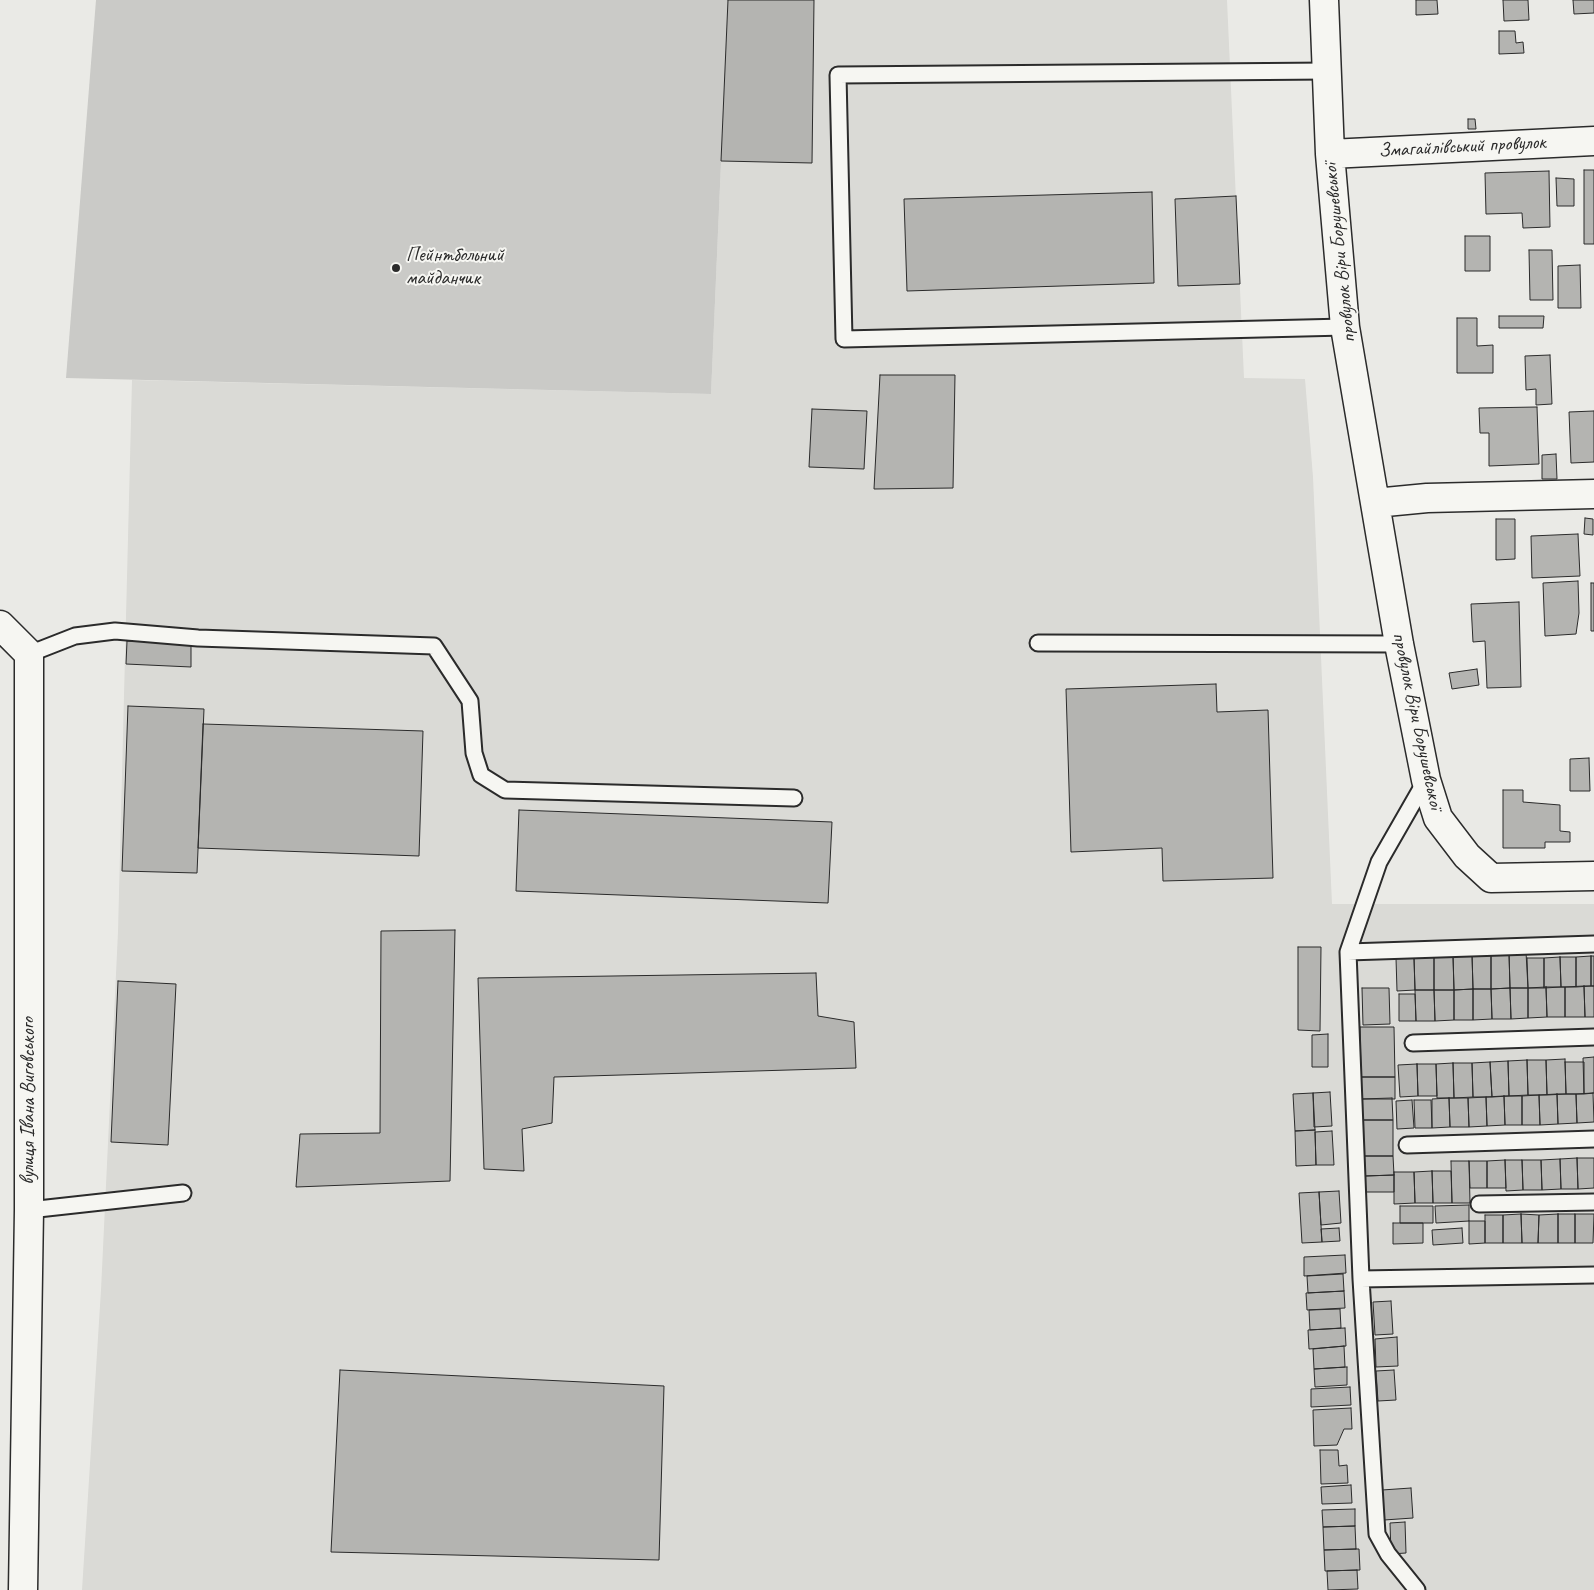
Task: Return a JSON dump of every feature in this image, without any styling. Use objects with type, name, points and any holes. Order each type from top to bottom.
[{"type":"street","name":"провулок Віри Борушевської","points":[[1324,0],[1330,154],[1345,327],[1399,644],[1426,780],[1438,818],[1467,856],[1491,878],[1594,876]]},
{"type":"street","name":"Змагайлівський провулок","points":[[1330,154],[1594,141]]},
{"type":"street","points":[[1375,503],[1427,498],[1594,494]]},
{"type":"street","points":[[0,625],[30,654]]},
{"type":"street","name":"вулиця Івана Виговського","points":[[23,1590],[29,1210],[30,654]]},
{"type":"lane","points":[[1328,71],[838,74],[844,339],[1345,327]]},
{"type":"lane","points":[[30,654],[75,636],[115,631],[198,638],[434,646],[470,701],[474,753],[481,775],[505,790],[794,798]]},
{"type":"lane","points":[[1038,643],[1399,644]]},
{"type":"lane","points":[[1417,1590],[1388,1554],[1377,1534],[1361,1279],[1348,952],[1379,862],[1426,780]]},
{"type":"lane","points":[[1348,952],[1594,944]]},
{"type":"lane","points":[[1413,1043],[1594,1037]]},
{"type":"lane","points":[[1407,1145],[1594,1140]]},
{"type":"lane","points":[[29,1210],[183,1193]]},
{"type":"lane","points":[[1479,1204],[1594,1202]]},
{"type":"lane","points":[[1361,1279],[1594,1275]]},
{"type":"shaded area","name":"Пейнтбольний майданчик","points":[[96,0],[728,0],[711,394],[66,378]]},
{"type":"shaded area","points":[[728,0],[1227,0],[1244,378],[1305,379],[1313,477],[1332,904],[1594,904],[1594,1590],[82,1590],[101,1290],[118,932],[132,380],[711,394]]},
{"type":"building","points":[[728,0],[814,0],[812,163],[721,161]]},
{"type":"building","points":[[1416,0],[1437,0],[1438,14],[1416,15]]},
{"type":"building","points":[[1503,0],[1528,0],[1529,20],[1504,21]]},
{"type":"building","points":[[1573,0],[1594,0],[1594,13],[1574,14]]},
{"type":"building","points":[[1499,31],[1515,31],[1516,43],[1523,42],[1524,53],[1499,54]]},
{"type":"building","points":[[1468,119],[1475,119],[1476,129],[1468,129]]},
{"type":"building","points":[[1584,170],[1594,170],[1594,244],[1584,244]]},
{"type":"building","points":[[1549,171],[1550,227],[1523,228],[1522,213],[1486,214],[1485,173]]},
{"type":"building","points":[[1556,178],[1574,179],[1574,206],[1557,206]]},
{"type":"building","points":[[1152,192],[1154,283],[907,291],[904,199]]},
{"type":"building","points":[[1236,196],[1240,284],[1178,286],[1175,199]]},
{"type":"building","points":[[1465,236],[1490,236],[1490,271],[1465,271]]},
{"type":"building","points":[[1529,250],[1552,250],[1553,300],[1530,300]]},
{"type":"building","points":[[1580,265],[1581,308],[1558,308],[1558,266]]},
{"type":"building","points":[[1499,316],[1544,316],[1543,328],[1499,328]]},
{"type":"building","points":[[1457,318],[1477,318],[1477,346],[1493,345],[1493,373],[1457,373]]},
{"type":"building","points":[[1550,355],[1552,404],[1536,405],[1536,389],[1526,390],[1525,356]]},
{"type":"building","points":[[880,375],[955,375],[953,488],[874,489]]},
{"type":"building","points":[[1537,407],[1539,464],[1489,466],[1489,433],[1480,433],[1479,408]]},
{"type":"building","points":[[812,409],[867,411],[864,469],[809,467]]},
{"type":"building","points":[[1594,411],[1594,462],[1571,463],[1569,412]]},
{"type":"building","points":[[1556,454],[1557,479],[1542,479],[1542,455]]},
{"type":"building","points":[[1585,518],[1593,519],[1593,535],[1584,534]]},
{"type":"building","points":[[1496,519],[1515,519],[1515,559],[1496,560]]},
{"type":"building","points":[[1578,534],[1580,576],[1532,578],[1531,536]]},
{"type":"building","points":[[1578,581],[1579,613],[1576,634],[1545,636],[1543,583]]},
{"type":"building","points":[[1591,583],[1594,583],[1594,631],[1591,631]]},
{"type":"building","points":[[1519,602],[1521,687],[1487,688],[1485,641],[1473,642],[1471,604]]},
{"type":"building","points":[[127,641],[191,643],[191,667],[126,664]]},
{"type":"building","points":[[1477,669],[1479,685],[1452,689],[1449,673]]},
{"type":"building","points":[[1216,684],[1217,712],[1268,710],[1273,878],[1163,881],[1162,848],[1071,852],[1066,689]]},
{"type":"building","points":[[128,706],[204,709],[197,873],[122,871]]},
{"type":"building","points":[[203,724],[423,731],[419,856],[198,848]]},
{"type":"building","points":[[1589,758],[1590,791],[1570,791],[1570,759]]},
{"type":"building","points":[[1503,790],[1523,790],[1523,802],[1560,805],[1560,831],[1570,832],[1570,842],[1545,842],[1545,848],[1503,848]]},
{"type":"building","points":[[519,810],[832,822],[828,903],[516,891]]},
{"type":"building","points":[[455,930],[450,1181],[296,1187],[300,1134],[380,1133],[381,931]]},
{"type":"building","points":[[1298,947],[1321,947],[1320,1031],[1298,1030]]},
{"type":"building","points":[[1526,952],[1528,988],[1510,988],[1509,953]]},
{"type":"building","points":[[1491,953],[1509,953],[1510,988],[1491,989]]},
{"type":"building","points":[[1491,953],[1491,989],[1473,989],[1472,954]]},
{"type":"building","points":[[1453,954],[1472,954],[1473,989],[1454,990]]},
{"type":"building","points":[[1591,956],[1594,956],[1594,986],[1591,986]]},
{"type":"building","points":[[1591,956],[1591,986],[1576,987],[1576,957]]},
{"type":"building","points":[[1434,957],[1453,957],[1454,990],[1434,990]]},
{"type":"building","points":[[1434,957],[1434,990],[1415,990],[1414,958]]},
{"type":"building","points":[[1560,957],[1576,957],[1576,987],[1561,987]]},
{"type":"building","points":[[1560,957],[1561,987],[1544,988],[1544,958]]},
{"type":"building","points":[[1396,958],[1414,958],[1415,990],[1397,991]]},
{"type":"building","points":[[1527,958],[1544,958],[1544,988],[1528,988]]},
{"type":"building","points":[[816,973],[818,1016],[854,1022],[856,1068],[554,1077],[552,1123],[522,1129],[524,1171],[484,1169],[478,978]]},
{"type":"building","points":[[118,981],[176,984],[168,1145],[111,1142]]},
{"type":"building","points":[[1584,986],[1594,986],[1594,1017],[1585,1017]]},
{"type":"building","points":[[1584,986],[1585,1017],[1565,1017],[1565,987]]},
{"type":"building","points":[[1546,987],[1565,987],[1565,1017],[1547,1017]]},
{"type":"building","points":[[1546,987],[1547,1017],[1528,1018],[1528,988]]},
{"type":"building","points":[[1362,988],[1389,988],[1390,1024],[1363,1025]]},
{"type":"building","points":[[1510,988],[1528,988],[1528,1018],[1511,1019]]},
{"type":"building","points":[[1510,988],[1511,1019],[1492,1019],[1491,989]]},
{"type":"building","points":[[1473,989],[1491,989],[1492,1019],[1473,1020]]},
{"type":"building","points":[[1473,989],[1473,1020],[1454,1020],[1454,990]]},
{"type":"building","points":[[1415,990],[1434,990],[1435,1021],[1416,1021]]},
{"type":"building","points":[[1434,990],[1454,990],[1454,1020],[1435,1021]]},
{"type":"building","points":[[1399,994],[1415,994],[1416,1021],[1399,1021]]},
{"type":"building","points":[[1360,1027],[1394,1027],[1395,1077],[1361,1077]]},
{"type":"building","points":[[1328,1034],[1328,1067],[1312,1067],[1312,1035]]},
{"type":"building","points":[[1594,1057],[1594,1093],[1584,1094],[1583,1058]]},
{"type":"building","points":[[1565,1059],[1566,1094],[1547,1095],[1546,1060]]},
{"type":"building","points":[[1527,1060],[1528,1095],[1509,1096],[1508,1061]]},
{"type":"building","points":[[1527,1060],[1546,1060],[1547,1095],[1528,1095]]},
{"type":"building","points":[[1508,1061],[1509,1096],[1492,1097],[1490,1062]]},
{"type":"building","points":[[1490,1062],[1492,1097],[1473,1097],[1472,1063]]},
{"type":"building","points":[[1565,1062],[1584,1062],[1584,1094],[1566,1094]]},
{"type":"building","points":[[1453,1063],[1454,1098],[1437,1098],[1436,1064]]},
{"type":"building","points":[[1453,1063],[1472,1063],[1473,1097],[1454,1098]]},
{"type":"building","points":[[1417,1064],[1418,1096],[1400,1097],[1398,1065]]},
{"type":"building","points":[[1417,1064],[1436,1064],[1437,1096],[1418,1096]]},
{"type":"building","points":[[1361,1077],[1395,1077],[1395,1099],[1361,1099]]},
{"type":"building","points":[[1330,1092],[1332,1126],[1314,1127],[1313,1093]]},
{"type":"building","points":[[1313,1093],[1315,1130],[1295,1131],[1293,1094]]},
{"type":"building","points":[[1593,1093],[1594,1122],[1577,1123],[1576,1094]]},
{"type":"building","points":[[1557,1094],[1558,1124],[1540,1125],[1539,1095]]},
{"type":"building","points":[[1557,1094],[1576,1094],[1577,1123],[1558,1124]]},
{"type":"building","points":[[1539,1095],[1540,1125],[1522,1125],[1522,1096]]},
{"type":"building","points":[[1504,1096],[1505,1125],[1487,1126],[1486,1097]]},
{"type":"building","points":[[1504,1096],[1522,1096],[1522,1125],[1505,1125]]},
{"type":"building","points":[[1486,1097],[1487,1126],[1469,1127],[1468,1098]]},
{"type":"building","points":[[1392,1098],[1393,1120],[1362,1120],[1361,1099]]},
{"type":"building","points":[[1449,1098],[1450,1127],[1432,1128],[1432,1099]]},
{"type":"building","points":[[1449,1098],[1468,1098],[1469,1127],[1450,1127]]},
{"type":"building","points":[[1412,1100],[1414,1128],[1397,1129],[1396,1101]]},
{"type":"building","points":[[1414,1100],[1431,1100],[1432,1128],[1415,1128]]},
{"type":"building","points":[[1362,1120],[1393,1120],[1393,1156],[1362,1156]]},
{"type":"building","points":[[1315,1130],[1316,1165],[1296,1166],[1295,1131]]},
{"type":"building","points":[[1332,1131],[1334,1165],[1316,1165],[1315,1132]]},
{"type":"building","points":[[1364,1156],[1393,1156],[1394,1175],[1365,1176]]},
{"type":"building","points":[[1577,1158],[1594,1158],[1594,1188],[1578,1189]]},
{"type":"building","points":[[1577,1158],[1578,1189],[1561,1189],[1560,1159]]},
{"type":"building","points":[[1560,1159],[1561,1189],[1542,1190],[1541,1160]]},
{"type":"building","points":[[1505,1160],[1522,1160],[1523,1190],[1506,1191]]},
{"type":"building","points":[[1505,1160],[1506,1188],[1487,1188],[1487,1161]]},
{"type":"building","points":[[1522,1160],[1541,1160],[1542,1190],[1523,1190]]},
{"type":"building","points":[[1451,1161],[1469,1161],[1470,1203],[1452,1203]]},
{"type":"building","points":[[1469,1161],[1487,1161],[1487,1188],[1470,1188]]},
{"type":"building","points":[[1432,1171],[1451,1171],[1452,1203],[1433,1203]]},
{"type":"building","points":[[1432,1171],[1433,1203],[1415,1203],[1414,1172]]},
{"type":"building","points":[[1394,1172],[1414,1172],[1415,1203],[1394,1204]]},
{"type":"building","points":[[1394,1175],[1394,1192],[1365,1192],[1365,1176]]},
{"type":"building","points":[[1339,1191],[1341,1223],[1321,1225],[1319,1192]]},
{"type":"building","points":[[1319,1192],[1322,1242],[1302,1243],[1299,1193]]},
{"type":"building","points":[[1469,1205],[1469,1221],[1436,1223],[1435,1206]]},
{"type":"building","points":[[1400,1206],[1433,1206],[1433,1223],[1400,1223]]},
{"type":"building","points":[[1521,1214],[1539,1215],[1538,1243],[1522,1243]]},
{"type":"building","points":[[1521,1214],[1522,1243],[1503,1243],[1503,1215]]},
{"type":"building","points":[[1558,1214],[1575,1214],[1575,1243],[1558,1243]]},
{"type":"building","points":[[1558,1214],[1558,1243],[1538,1243],[1539,1215]]},
{"type":"building","points":[[1575,1214],[1594,1214],[1593,1243],[1575,1243]]},
{"type":"building","points":[[1485,1215],[1503,1215],[1503,1243],[1485,1243]]},
{"type":"building","points":[[1469,1221],[1485,1221],[1485,1243],[1469,1244]]},
{"type":"building","points":[[1393,1223],[1423,1223],[1423,1243],[1393,1244]]},
{"type":"building","points":[[1339,1228],[1340,1241],[1322,1242],[1321,1229]]},
{"type":"building","points":[[1462,1228],[1463,1243],[1433,1245],[1432,1230]]},
{"type":"building","points":[[1345,1255],[1346,1273],[1304,1276],[1304,1257]]},
{"type":"building","points":[[1343,1274],[1344,1291],[1308,1293],[1307,1276]]},
{"type":"building","points":[[1344,1291],[1345,1308],[1307,1310],[1306,1293]]},
{"type":"building","points":[[1391,1301],[1393,1334],[1375,1335],[1373,1302]]},
{"type":"building","points":[[1340,1309],[1341,1328],[1310,1330],[1309,1310]]},
{"type":"building","points":[[1345,1328],[1346,1346],[1309,1349],[1308,1330]]},
{"type":"building","points":[[1397,1337],[1398,1366],[1376,1367],[1375,1339]]},
{"type":"building","points":[[1344,1346],[1345,1367],[1314,1369],[1313,1349]]},
{"type":"building","points":[[1347,1367],[1347,1385],[1315,1387],[1314,1369]]},
{"type":"building","points":[[340,1370],[664,1386],[659,1560],[331,1552]]},
{"type":"building","points":[[1394,1370],[1396,1400],[1378,1401],[1376,1371]]},
{"type":"building","points":[[1350,1387],[1351,1405],[1311,1407],[1311,1389]]},
{"type":"building","points":[[1351,1408],[1352,1429],[1344,1429],[1337,1445],[1314,1446],[1313,1410]]},
{"type":"building","points":[[1320,1450],[1338,1450],[1339,1466],[1347,1465],[1348,1483],[1321,1484]]},
{"type":"building","points":[[1351,1485],[1352,1503],[1322,1504],[1321,1487]]},
{"type":"building","points":[[1411,1488],[1413,1518],[1384,1520],[1382,1490]]},
{"type":"building","points":[[1355,1509],[1355,1526],[1323,1527],[1322,1510]]},
{"type":"building","points":[[1405,1522],[1406,1553],[1391,1554],[1390,1523]]},
{"type":"building","points":[[1355,1526],[1356,1549],[1324,1550],[1323,1527]]},
{"type":"building","points":[[1359,1549],[1360,1570],[1325,1571],[1324,1550]]},
{"type":"building","points":[[1357,1570],[1358,1589],[1328,1590],[1327,1571]]},
{"type":"place","name":"Пейнтбольний майданчик","points":[[396,268]]}]
